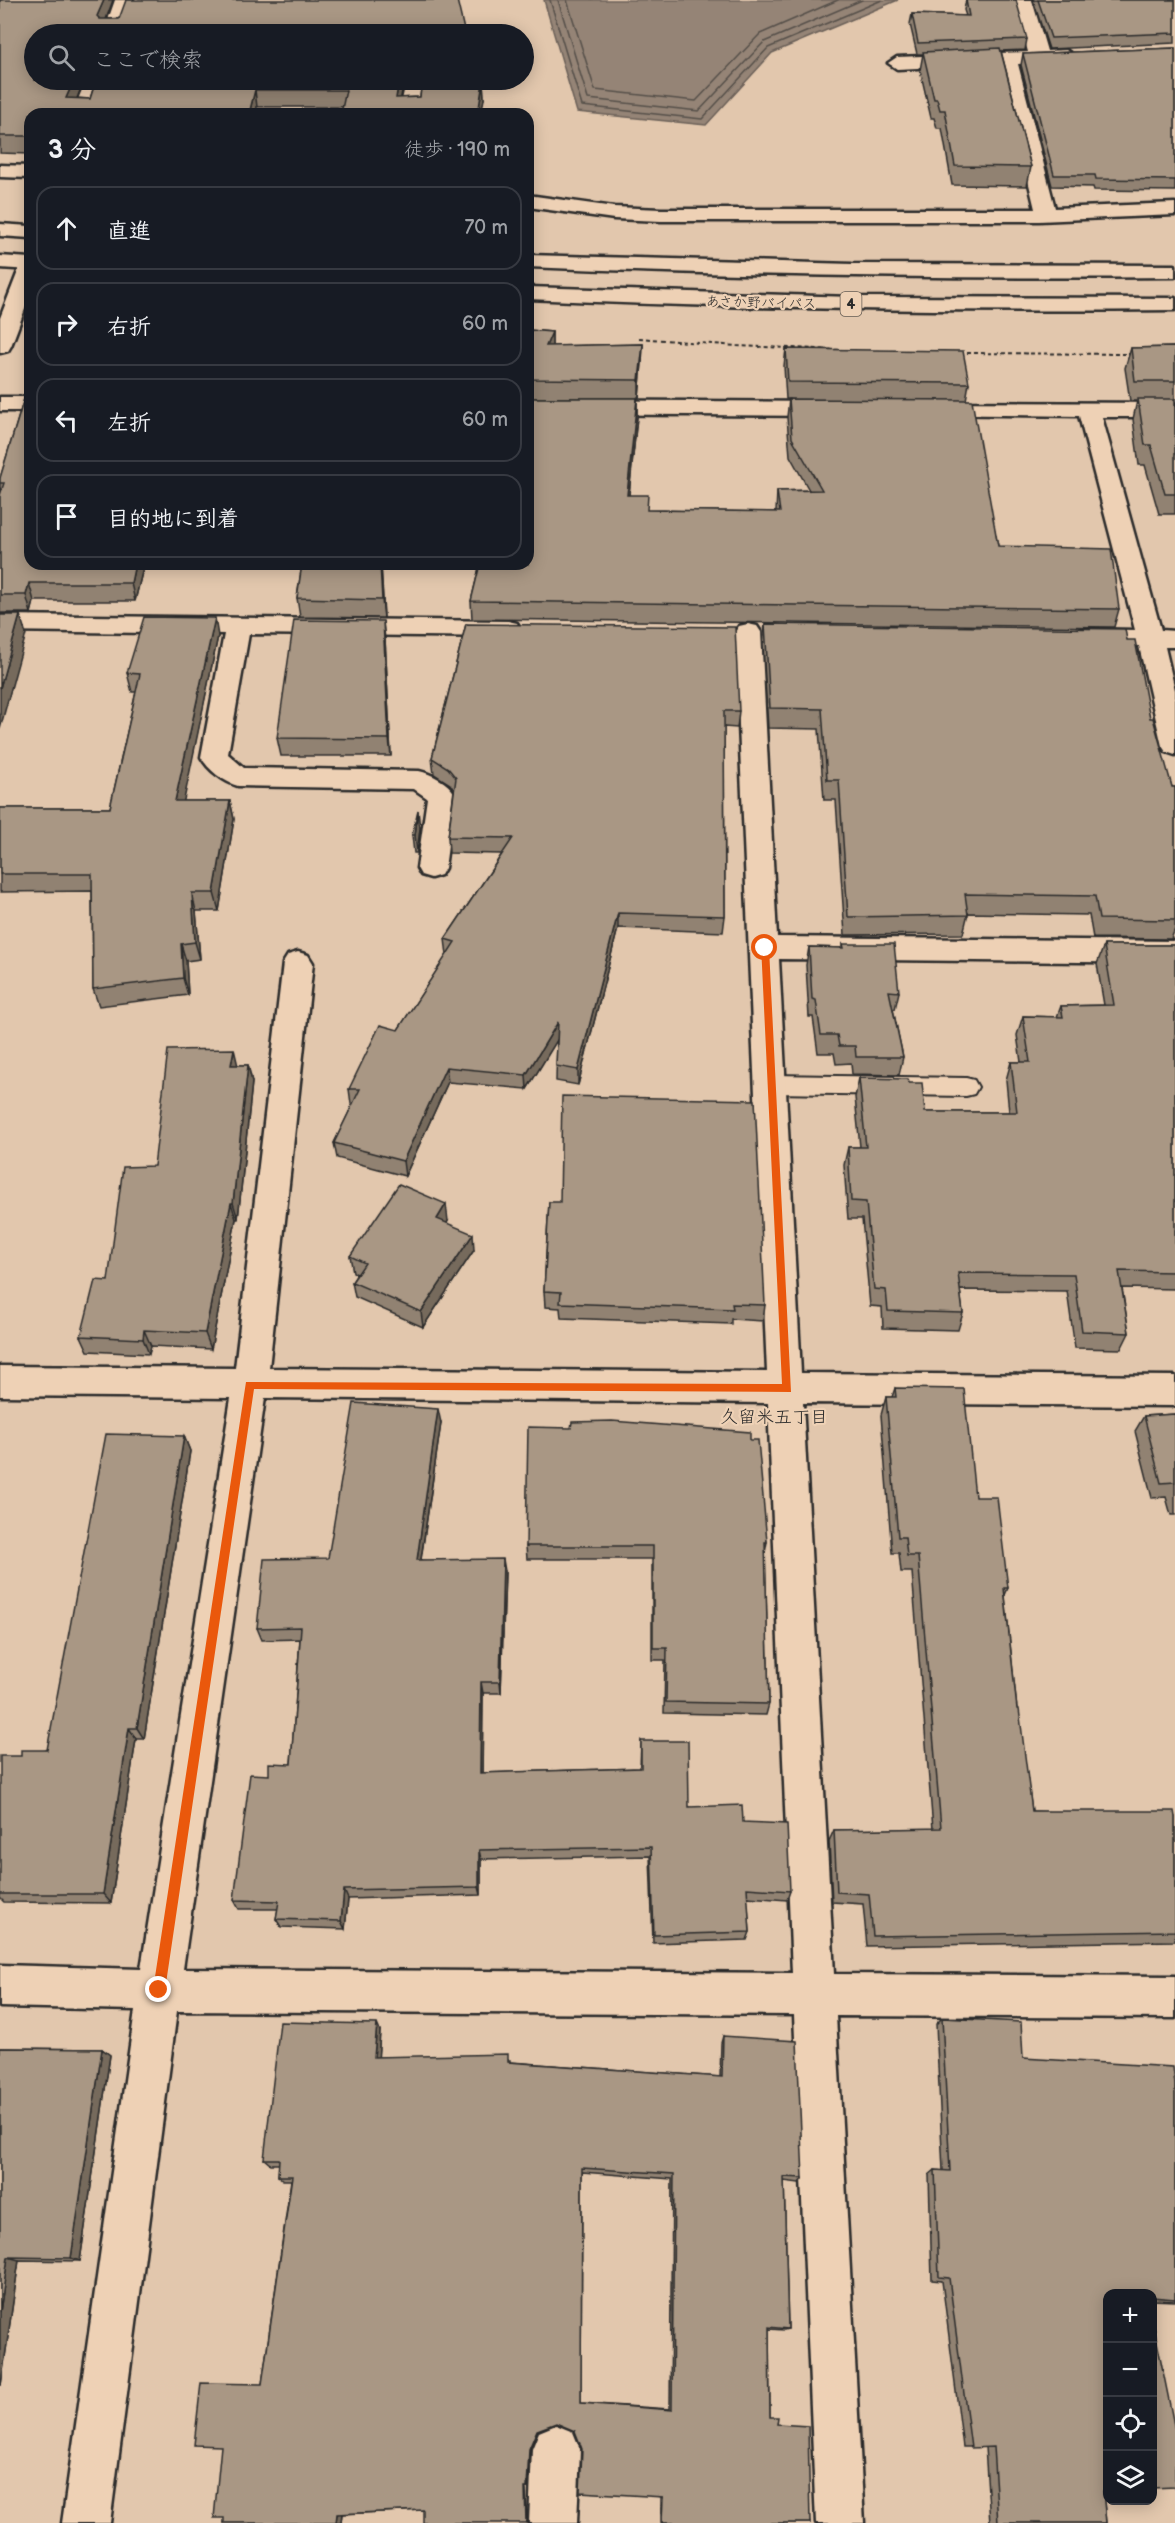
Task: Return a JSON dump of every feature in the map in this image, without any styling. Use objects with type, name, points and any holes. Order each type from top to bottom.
[{"type":"main road","points":[[116,24],[124,0]]},
{"type":"main road","points":[[1023,0],[1039,57]]},
{"type":"main road","points":[[897,63],[1007,57],[1086,56]]},
{"type":"main road","points":[[1007,57],[1046,214]]},
{"type":"main road","points":[[84,108],[91,90]]},
{"type":"main road","points":[[410,108],[413,91]]},
{"type":"main road","points":[[0,171],[24,171]]},
{"type":"main road","points":[[534,202],[614,213],[661,215],[1046,214],[1175,209]]},
{"type":"main road","points":[[0,230],[24,232]]},
{"type":"main road","name":"あさか野バイパス","points":[[534,261],[709,269],[912,272],[1175,271]]},
{"type":"main road","points":[[0,262],[24,264]]},
{"type":"main road","points":[[0,346],[24,284]]},
{"type":"main road","name":"あさか野バイパス","points":[[534,293],[704,301],[948,306],[1175,304]]},
{"type":"main road","points":[[0,404],[24,404]]},
{"type":"main road","points":[[534,407],[855,409]]},
{"type":"main road","points":[[913,409],[1175,410]]},
{"type":"main road","points":[[1089,410],[1163,638],[1175,746]]},
{"type":"main road","points":[[0,623],[535,630]]},
{"type":"main road","points":[[238,626],[214,757],[238,777],[419,780],[441,794],[431,868]]},
{"type":"main road","points":[[748,632],[787,1389],[840,2523]]},
{"type":"main road","points":[[1055,637],[1163,638]]},
{"type":"main road","points":[[765,948],[1175,952]]},
{"type":"main road","points":[[86,2523],[159,1990],[250,1385],[298,963]]},
{"type":"main road","points":[[0,1381],[250,1385],[1175,1391]]},
{"type":"main road","points":[[0,1986],[159,1990],[1175,1998]]},
{"type":"main road","points":[[553,2523],[556,2449]]},
{"type":"lane","points":[[772,1084],[966,1087]]},
{"type":"path","points":[[633,338],[736,346],[851,350]]},
{"type":"path","points":[[955,353],[1133,354]]},
{"type":"water","points":[[544,0],[898,0],[772,53],[706,125],[577,112]]},
{"type":"building","points":[[0,0],[104,0],[97,16],[100,19],[119,19],[126,0],[457,0],[463,24],[24,24],[24,90],[70,90],[66,98],[90,99],[93,90],[255,90],[250,108],[24,108],[24,136],[0,136]]},
{"type":"building","points":[[966,0],[1016,0],[1027,39],[918,43],[912,14],[969,16]]},
{"type":"building","points":[[1038,0],[1175,0],[1175,33],[1051,38]]},
{"type":"building","points":[[1000,48],[1031,167],[955,166],[945,110],[940,110],[937,99],[934,99],[923,52]]},
{"type":"building","points":[[1175,48],[1175,180],[1096,179],[1095,175],[1054,175],[1023,54]]},
{"type":"building","points":[[346,90],[397,90],[396,98],[420,97],[421,90],[482,90],[479,108],[342,108]]},
{"type":"building","points":[[534,330],[552,332],[546,346],[643,344],[639,380],[534,379]]},
{"type":"building","points":[[1175,347],[1175,381],[1135,381],[1131,348]]},
{"type":"building","points":[[786,349],[963,351],[969,383],[788,382]]},
{"type":"building","points":[[534,398],[637,398],[627,495],[648,495],[647,510],[780,512],[777,491],[822,490],[792,438],[789,399],[972,400],[998,546],[1111,549],[1119,609],[471,601],[479,570],[534,570]]},
{"type":"building","points":[[24,399],[24,570],[134,570],[131,583],[29,583],[26,595],[0,595],[0,495],[4,483],[0,483]]},
{"type":"building","points":[[1138,399],[1175,399],[1175,494],[1165,494],[1151,445],[1145,445]]},
{"type":"building","points":[[301,570],[380,570],[382,600],[297,598]]},
{"type":"building","points":[[0,615],[20,615],[0,688]]},
{"type":"building","points":[[144,617],[215,618],[175,801],[230,801],[214,893],[192,893],[195,942],[181,944],[183,978],[93,989],[92,874],[0,874],[0,808],[110,808],[140,674],[127,673]]},
{"type":"building","points":[[294,620],[383,621],[389,739],[277,738]]},
{"type":"building","points":[[466,624],[735,627],[739,711],[724,711],[725,916],[618,913],[578,1070],[556,1066],[558,1022],[526,1075],[446,1067],[403,1161],[334,1143],[360,1089],[349,1089],[380,1025],[398,1030],[455,942],[445,939],[513,838],[448,837],[456,778],[448,768],[432,758]]},
{"type":"building","points":[[765,624],[1125,629],[1127,640],[1135,640],[1150,718],[1153,718],[1172,787],[1175,787],[1175,920],[1099,919],[1095,896],[965,894],[968,915],[848,917],[839,780],[827,780],[822,709],[770,708]]},
{"type":"building","points":[[418,810],[415,835],[412,835]]},
{"type":"building","points":[[843,944],[894,944],[899,992],[889,991],[903,1057],[856,1057],[855,1046],[839,1046],[837,1035],[821,1035],[816,1000],[812,999],[809,947],[844,948]]},
{"type":"building","points":[[1104,945],[1175,945],[1175,1272],[1119,1271],[1129,1333],[1082,1331],[1074,1274],[958,1273],[963,1313],[888,1311],[886,1290],[874,1289],[866,1202],[851,1201],[848,1147],[866,1147],[859,1078],[908,1079],[909,1083],[922,1083],[925,1112],[1017,1112],[1011,1062],[1030,1062],[1023,1016],[1063,1017],[1061,1006],[1114,1005]]},
{"type":"building","points":[[234,1049],[231,1065],[248,1065],[233,1203],[231,1203],[205,1333],[144,1330],[143,1339],[81,1336],[95,1280],[108,1281],[123,1167],[154,1166],[168,1050]]},
{"type":"building","points":[[562,1096],[755,1100],[765,1305],[732,1304],[733,1309],[560,1303],[561,1292],[544,1291],[549,1202],[560,1202]]},
{"type":"building","points":[[399,1184],[446,1204],[437,1219],[473,1234],[421,1312],[352,1282],[365,1263],[350,1256]]},
{"type":"building","points":[[895,1388],[964,1389],[975,1497],[997,1497],[1008,1588],[1004,1588],[1017,1709],[1019,1709],[1032,1811],[1174,1811],[1175,1931],[873,1936],[869,1894],[837,1892],[834,1830],[941,1828],[918,1556],[907,1556],[905,1537],[898,1537],[886,1397],[896,1397]]},
{"type":"building","points":[[354,1403],[438,1409],[417,1560],[503,1559],[500,1682],[481,1682],[480,1773],[641,1768],[641,1741],[688,1741],[689,1807],[742,1805],[743,1822],[787,1824],[790,1891],[747,1888],[750,1932],[654,1935],[651,1847],[479,1850],[479,1887],[344,1890],[341,1921],[276,1919],[279,1901],[234,1900],[250,1774],[269,1775],[269,1763],[291,1764],[301,1627],[257,1628],[264,1559],[328,1558]]},
{"type":"building","points":[[1175,1414],[1175,1482],[1161,1483],[1144,1416]]},
{"type":"building","points":[[612,1421],[750,1432],[750,1440],[758,1440],[767,1542],[765,1542],[769,1704],[666,1702],[667,1648],[653,1648],[653,1546],[526,1546],[528,1427],[571,1428],[572,1422]]},
{"type":"building","points":[[106,1434],[184,1436],[137,1728],[129,1728],[103,1894],[0,1894],[0,1756],[21,1756],[21,1750],[47,1750]]},
{"type":"building","points":[[942,2018],[1021,2022],[1023,2058],[1173,2067],[1175,2085],[1175,2299],[1157,2297],[1157,2289],[1103,2289],[1103,2505],[1106,2523],[998,2523],[993,2447],[971,2448],[949,2278],[939,2277],[935,2170],[950,2171]]},
{"type":"building","points":[[280,2022],[377,2024],[374,2057],[508,2054],[508,2062],[722,2077],[723,2036],[797,2041],[803,2178],[784,2177],[788,2329],[769,2327],[770,2417],[778,2417],[777,2424],[808,2426],[810,2523],[662,2523],[663,2497],[580,2492],[582,2449],[575,2431],[556,2423],[537,2430],[529,2449],[527,2488],[525,2488],[526,2523],[423,2523],[423,2510],[337,2514],[336,2523],[224,2523],[224,2518],[214,2518],[221,2446],[194,2445],[201,2383],[262,2384],[292,2176],[278,2176],[279,2159],[264,2159]],"holes":[[[582,2168],[674,2174],[672,2410],[581,2403]]]},
{"type":"building","points":[[0,2048],[102,2049],[71,2258],[8,2257],[0,2312]]},
{"type":"building","points":[[1157,2342],[1175,2430],[1175,2487],[1157,2488]]},
{"type":"district","name":"久留米五丁目","points":[[774,1417]]},
{"type":"route","points":[[159,1990],[250,1385],[787,1389],[765,948]]}]
